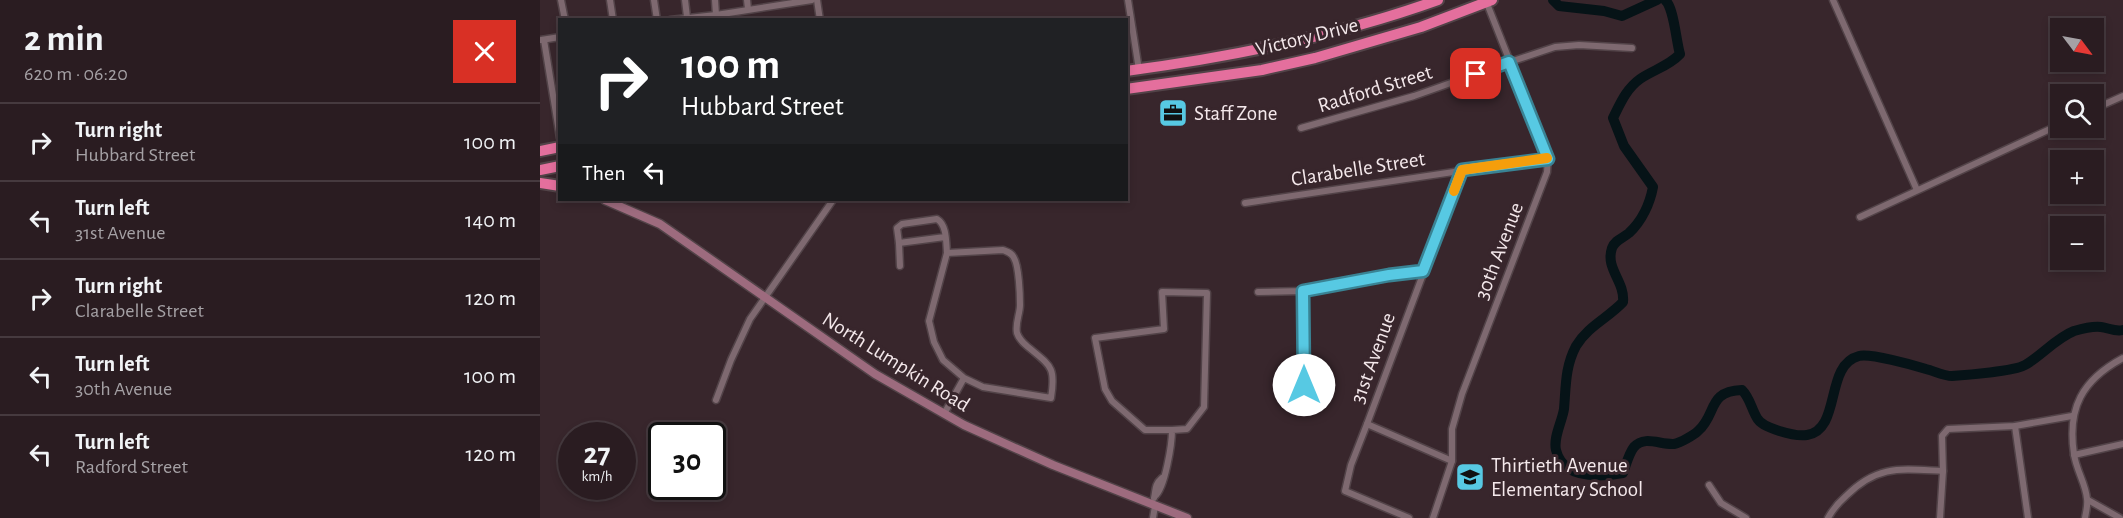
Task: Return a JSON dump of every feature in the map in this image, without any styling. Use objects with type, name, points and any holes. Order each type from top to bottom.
[{"type":"highway","name":"Victory Drive","points":[[1128,71],[1264,48],[1354,28],[1438,0]]},
{"type":"highway","name":"Victory Drive","points":[[1128,89],[1262,70],[1315,58],[1421,27],[1488,1]]},
{"type":"highway","points":[[1139,70],[1141,87]]},
{"type":"highway","points":[[540,151],[558,147]]},
{"type":"highway","points":[[540,170],[558,166]]},
{"type":"highway","points":[[540,183],[558,186]]},
{"type":"street","points":[[561,0],[565,18]]},
{"type":"street","points":[[610,0],[613,18]]},
{"type":"street","points":[[654,0],[657,18]]},
{"type":"street","points":[[685,0],[687,17]]},
{"type":"street","points":[[714,0],[716,15]]},
{"type":"street","points":[[747,0],[748,9]]},
{"type":"street","points":[[681,18],[812,0]]},
{"type":"street","points":[[817,0],[820,18]]},
{"type":"street","points":[[1128,0],[1139,70]]},
{"type":"street","points":[[1833,0],[1917,190]]},
{"type":"street","points":[[1488,1],[1509,62],[1548,159]]},
{"type":"street","points":[[558,37],[542,40],[558,127]]},
{"type":"street","name":"Radford Street","points":[[1301,128],[1414,96],[1554,47],[1579,45],[1632,48]]},
{"type":"street","points":[[2104,105],[2123,96]]},
{"type":"street","points":[[1860,217],[2050,129]]},
{"type":"street","name":"Clarabelle Street","points":[[1245,203],[1548,159]]},
{"type":"street","name":"30th Avenue","points":[[1433,518],[1452,461],[1452,429],[1462,394],[1547,172],[1548,159]]},
{"type":"street","name":"31st Avenue","points":[[1409,518],[1345,491],[1354,456],[1462,170]]},
{"type":"street","name":"North Lumpkin Road","points":[[607,201],[660,224],[875,374],[964,425],[1053,465],[1154,502],[1187,518]]},
{"type":"street","points":[[716,400],[750,319],[832,201]]},
{"type":"street","points":[[900,266],[897,228],[902,224],[937,219],[943,224],[947,253],[929,321],[934,342],[943,360],[964,378],[983,387],[1051,398],[1054,379],[1049,364],[1020,340],[1017,332],[1016,322],[1021,307],[1016,261],[1013,256],[1003,250],[947,253]]},
{"type":"street","points":[[899,243],[945,237]]},
{"type":"street","points":[[1258,292],[1303,291],[1423,271]]},
{"type":"street","points":[[1303,291],[1304,385]]},
{"type":"street","points":[[1162,292],[1207,293],[1204,407],[1187,429],[1172,430],[1145,430],[1112,401],[1105,389],[1095,338],[1164,329],[1162,292]]},
{"type":"street","points":[[2085,518],[2088,500],[2074,455],[2072,416],[2078,400],[2091,381],[2123,358]]},
{"type":"street","points":[[944,414],[964,378]]},
{"type":"street","points":[[1940,518],[1943,471],[1942,436],[1948,429],[2015,426],[2072,416]]},
{"type":"street","points":[[1367,424],[1452,461]]},
{"type":"street","points":[[2015,426],[2028,518]]},
{"type":"street","points":[[1153,518],[1154,502],[1163,485],[1162,478],[1169,459],[1172,430]]},
{"type":"street","points":[[2074,455],[2123,444]]},
{"type":"street","points":[[1828,518],[1833,508],[1853,489],[1875,474],[1901,469],[1943,471]]},
{"type":"street","points":[[1709,485],[1721,502],[1746,518]]},
{"type":"street","points":[[2088,500],[2120,518]]},
{"type":"waterway","points":[[1553,0],[1559,6],[1604,11],[1622,16],[1657,0]]},
{"type":"waterway","points":[[1665,0],[1673,17],[1680,54],[1671,62],[1635,83],[1624,97],[1613,118],[1624,146],[1653,187],[1648,205],[1638,223],[1612,248],[1611,262],[1621,288],[1623,302],[1586,333],[1576,346],[1570,361],[1564,409],[1555,445],[1560,460],[1566,467],[1584,474],[1623,473],[1631,452],[1638,443],[1648,441],[1674,444],[1687,439],[1704,425],[1718,399],[1731,391],[1742,390],[1757,418],[1765,425],[1787,433],[1807,435],[1818,430],[1825,421],[1841,371],[1848,362],[1859,356],[1892,360],[1949,376],[1979,374],[2025,365],[2074,331],[2098,327],[2123,330]]},
{"type":"slow traffic","points":[[1454,191],[1462,170],[1547,158]]},
{"type":"place","name":"Staff Zone","points":[[1173,113]]},
{"type":"place","name":"Thirtieth Avenue Elementary School","points":[[1470,477]]},
{"type":"route","points":[[1304,385],[1303,291],[1423,271],[1462,170],[1548,159],[1509,62],[1476,74]]}]
